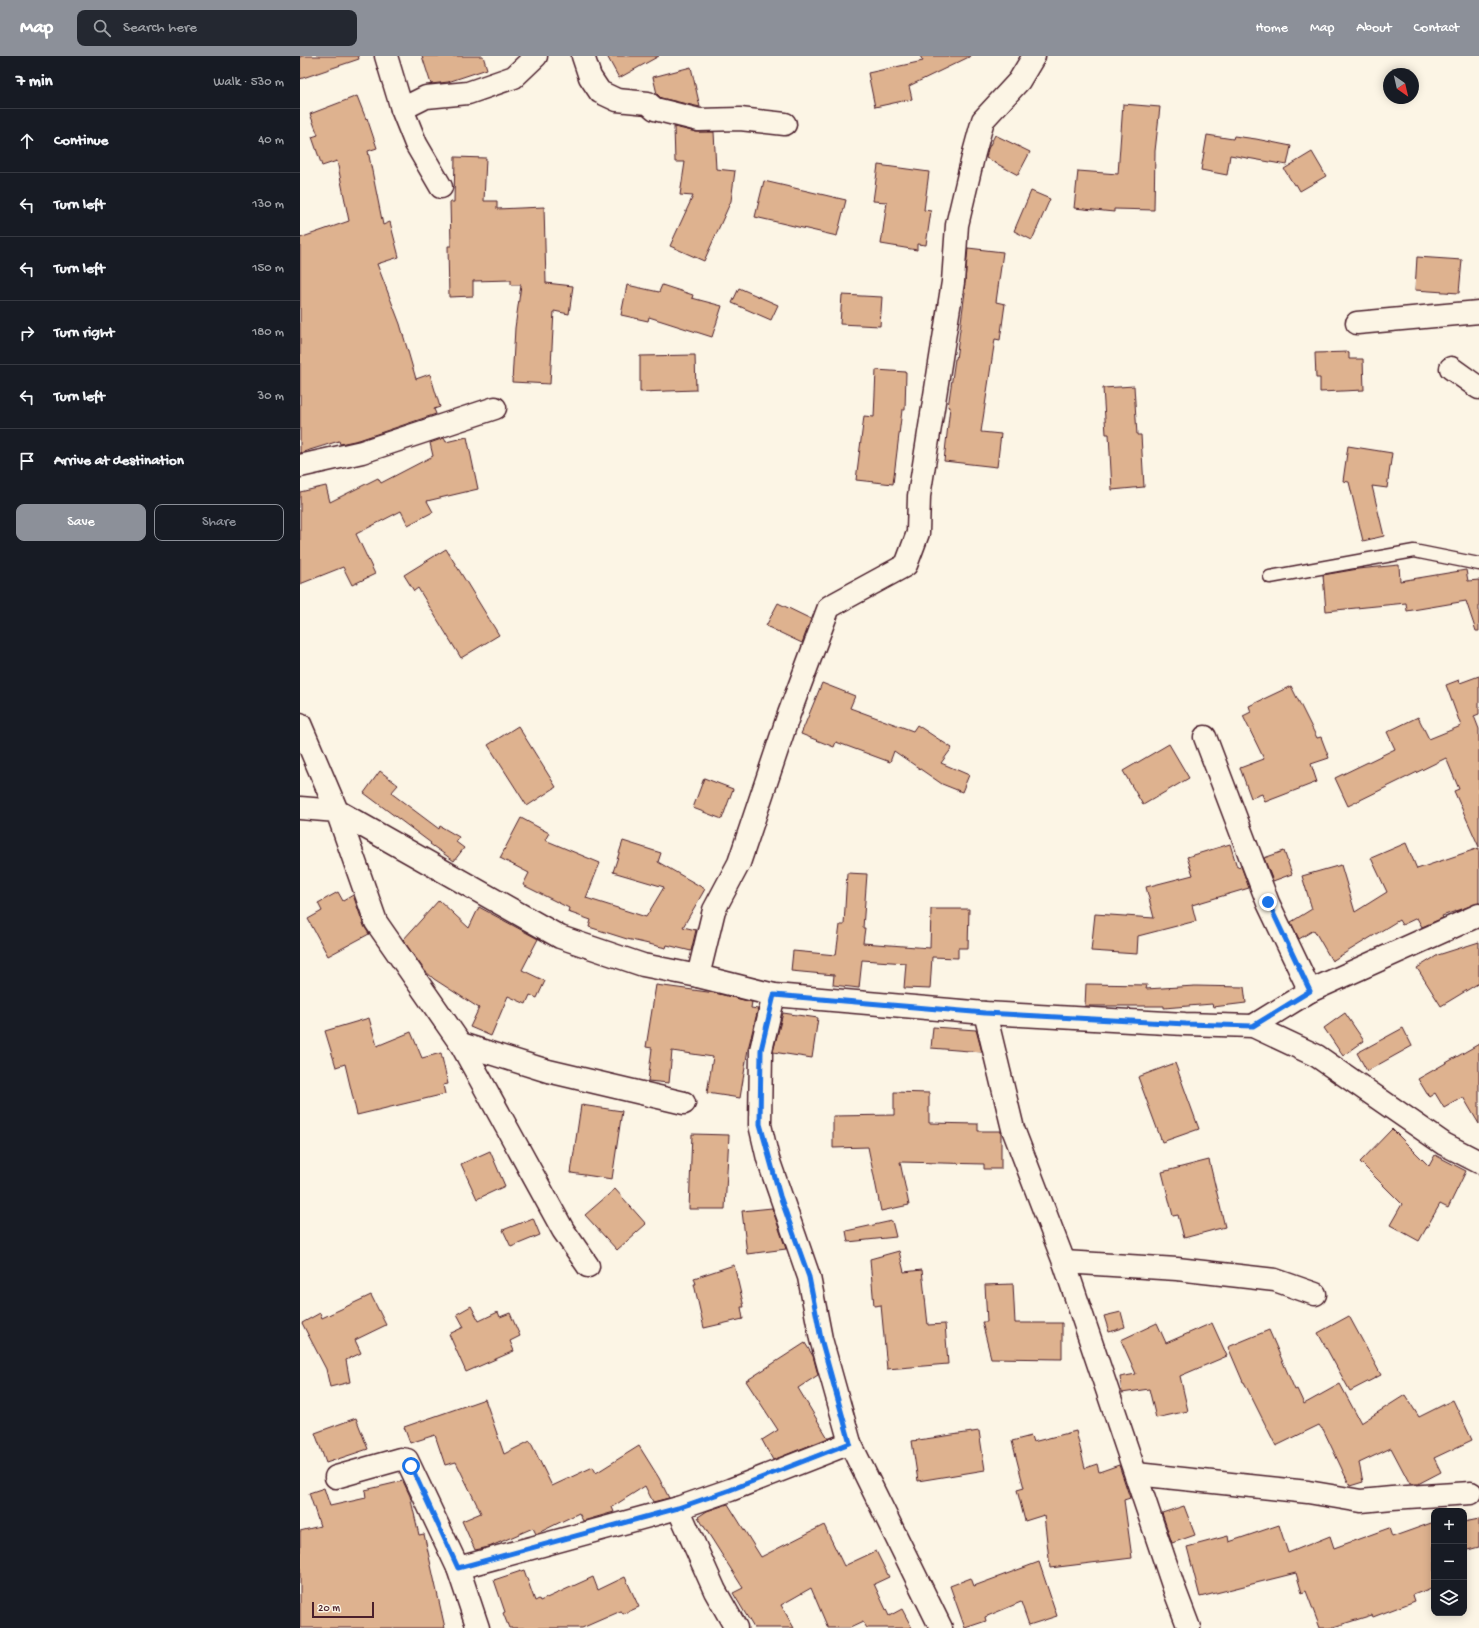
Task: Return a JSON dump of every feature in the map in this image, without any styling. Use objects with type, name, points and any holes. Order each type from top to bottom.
[{"type":"street","points":[[386,56],[402,109],[416,144],[441,187]]},
{"type":"street","points":[[402,109],[426,97],[468,93],[514,77],[536,56]]},
{"type":"street","points":[[583,56],[590,76],[600,92],[618,100],[648,102],[655,109],[699,120],[740,119],[785,124]]},
{"type":"street","points":[[698,976],[714,910],[739,863],[789,714],[829,607],[906,565],[918,533],[920,496],[952,282],[957,225],[974,153],[983,120],[1020,81],[1034,56]]},
{"type":"street","points":[[1357,323],[1479,312]]},
{"type":"street","points":[[1451,368],[1479,388]]},
{"type":"street","points":[[300,466],[362,452],[494,408]]},
{"type":"street","points":[[300,724],[337,811],[376,922],[461,1044],[563,1230],[588,1266]]},
{"type":"street","points":[[1205,737],[1268,902],[1310,991]]},
{"type":"street","points":[[300,808],[337,811],[560,937],[643,965],[698,976],[774,995],[985,1013],[1186,1024],[1253,1026],[1317,1056],[1444,1144],[1479,1162]]},
{"type":"street","points":[[1253,1026],[1310,991],[1479,915]]},
{"type":"street","points":[[774,995],[761,1050],[760,1124],[780,1196],[809,1277],[821,1339],[850,1443],[941,1628]]},
{"type":"street","points":[[985,1013],[1013,1129],[1064,1262],[1175,1591],[1189,1628]]},
{"type":"street","points":[[461,1044],[548,1071],[684,1103]]},
{"type":"street","points":[[1064,1262],[1177,1269],[1275,1280],[1316,1294]]},
{"type":"street","points":[[458,1568],[678,1508],[730,1490],[850,1443]]},
{"type":"street","points":[[336,1477],[400,1459],[407,1460],[458,1568],[478,1628]]},
{"type":"street","points":[[1136,1474],[1308,1492],[1361,1501],[1471,1493]]},
{"type":"street","points":[[678,1508],[715,1591],[736,1628]]},
{"type":"lane","points":[[1270,577],[1414,552],[1479,564]]},
{"type":"building","points":[[300,56],[358,56],[359,59],[300,79]]},
{"type":"building","points":[[422,56],[483,56],[487,69],[448,82],[431,84]]},
{"type":"building","points":[[607,56],[659,56],[619,78]]},
{"type":"building","points":[[920,56],[971,56],[909,86],[912,99],[875,107],[868,73],[923,61]]},
{"type":"building","points":[[691,67],[700,107],[661,98],[657,94],[653,77]]},
{"type":"building","points":[[357,96],[366,119],[367,118],[377,148],[368,151],[383,225],[390,222],[399,257],[377,264],[400,324],[416,379],[430,374],[440,407],[434,409],[436,414],[359,440],[340,444],[339,441],[300,453],[300,238],[349,221],[337,161],[322,166],[312,137],[318,135],[310,114]]},
{"type":"building","points":[[1123,104],[1160,107],[1155,151],[1154,210],[1114,209],[1114,212],[1074,208],[1078,171],[1118,174]]},
{"type":"building","points":[[674,127],[696,132],[714,132],[716,169],[735,171],[731,201],[704,261],[670,246],[693,196],[680,195],[685,162],[675,162]]},
{"type":"building","points":[[995,135],[1030,152],[1018,175],[986,158],[988,149]]},
{"type":"building","points":[[1207,135],[1233,139],[1234,136],[1291,146],[1287,165],[1230,155],[1227,175],[1201,170]]},
{"type":"building","points":[[1312,152],[1326,176],[1300,191],[1296,184],[1294,185],[1284,169]]},
{"type":"building","points":[[455,157],[486,158],[484,201],[497,201],[497,209],[544,207],[546,283],[573,286],[569,314],[554,311],[550,384],[512,382],[515,328],[521,285],[511,285],[511,280],[473,281],[473,296],[449,297],[448,246],[451,246],[450,202],[454,202]]},
{"type":"building","points":[[878,165],[929,172],[924,210],[931,211],[926,245],[917,244],[917,250],[881,244],[887,202],[873,201]]},
{"type":"building","points":[[764,181],[846,200],[837,236],[755,217]]},
{"type":"building","points":[[1031,191],[1050,199],[1032,240],[1014,231]]},
{"type":"building","points":[[968,248],[1003,252],[996,302],[1005,304],[1000,340],[995,339],[981,432],[1001,434],[997,467],[944,461],[950,407],[948,407],[965,292]]},
{"type":"building","points":[[1417,257],[1462,260],[1459,293],[1415,290]]},
{"type":"building","points":[[627,285],[659,292],[662,285],[693,295],[692,298],[722,306],[712,337],[649,317],[648,321],[621,315]]},
{"type":"building","points":[[739,288],[778,305],[771,320],[732,303]]},
{"type":"building","points":[[842,295],[882,297],[880,326],[840,324]]},
{"type":"building","points":[[1349,352],[1349,359],[1363,359],[1364,390],[1320,392],[1320,378],[1316,378],[1315,353]]},
{"type":"building","points":[[695,355],[696,390],[640,392],[640,356]]},
{"type":"building","points":[[876,370],[906,372],[905,410],[902,410],[893,484],[856,480],[864,416],[874,417]]},
{"type":"building","points":[[1134,386],[1137,435],[1141,435],[1144,487],[1112,490],[1109,434],[1106,434],[1103,388]]},
{"type":"building","points":[[467,437],[478,489],[427,501],[433,512],[408,525],[401,511],[356,534],[375,574],[352,585],[343,567],[300,584],[300,492],[326,486],[330,502],[378,478],[381,483],[433,456],[430,443],[444,438],[446,442]]},
{"type":"building","points":[[1348,446],[1392,453],[1387,488],[1372,486],[1384,536],[1363,541],[1349,482],[1343,481]]},
{"type":"building","points":[[446,549],[499,635],[461,658],[418,588],[414,591],[404,575]]},
{"type":"building","points":[[1399,565],[1400,581],[1466,570],[1468,581],[1479,580],[1479,631],[1476,631],[1466,601],[1407,611],[1406,603],[1326,611],[1323,575],[1358,569]]},
{"type":"building","points":[[778,603],[811,619],[802,643],[766,626]]},
{"type":"building","points":[[1479,676],[1479,714],[1474,716],[1479,729],[1479,847],[1454,791],[1459,789],[1446,758],[1348,806],[1335,778],[1395,749],[1387,732],[1418,717],[1429,739],[1461,726],[1446,685],[1459,680],[1460,683]]},
{"type":"building","points":[[822,683],[855,696],[850,708],[913,731],[917,725],[952,748],[941,763],[969,775],[962,792],[942,784],[894,751],[890,762],[836,742],[834,747],[801,734]]},
{"type":"building","points":[[1291,686],[1317,738],[1321,737],[1329,758],[1311,764],[1317,782],[1265,802],[1262,794],[1251,798],[1240,768],[1264,759],[1243,716],[1251,712],[1249,706]]},
{"type":"building","points":[[518,726],[556,787],[527,806],[488,745]]},
{"type":"building","points":[[1169,744],[1189,778],[1143,805],[1123,771]]},
{"type":"building","points":[[380,771],[398,785],[391,793],[439,829],[440,826],[459,837],[456,842],[464,848],[454,861],[364,793]]},
{"type":"building","points":[[704,778],[733,789],[722,819],[693,808]]},
{"type":"building","points":[[521,818],[549,833],[545,840],[600,863],[586,898],[646,917],[664,887],[613,872],[623,841],[661,853],[658,862],[705,889],[683,927],[696,930],[691,951],[667,945],[666,948],[627,939],[589,927],[591,920],[568,912],[569,908],[523,885],[529,873],[500,858]]},
{"type":"building","points":[[1406,843],[1417,869],[1479,848],[1479,903],[1442,916],[1443,918],[1422,927],[1417,918],[1402,925],[1399,920],[1332,961],[1314,930],[1299,939],[1291,922],[1312,909],[1302,876],[1341,865],[1355,912],[1387,892],[1371,858]]},
{"type":"building","points":[[1230,844],[1237,867],[1241,866],[1249,888],[1192,905],[1196,921],[1138,936],[1137,954],[1091,951],[1095,914],[1154,918],[1146,887],[1193,875],[1187,857]]},
{"type":"building","points":[[1284,851],[1292,874],[1273,881],[1264,858]]},
{"type":"building","points":[[847,873],[867,874],[863,943],[930,948],[931,909],[969,909],[968,948],[958,948],[958,958],[932,957],[930,989],[904,988],[906,963],[862,960],[859,988],[833,985],[834,975],[791,971],[793,951],[836,955],[840,925],[844,925]]},
{"type":"building","points":[[338,892],[343,901],[353,895],[364,926],[369,934],[328,956],[308,919],[322,911],[318,903]]},
{"type":"building","points":[[439,900],[469,928],[479,907],[538,939],[522,970],[545,981],[537,998],[530,995],[526,1004],[508,996],[491,1036],[470,1027],[479,1008],[434,979],[425,971],[403,940]]},
{"type":"building","points":[[1479,942],[1479,983],[1441,1006],[1417,968],[1438,955]]},
{"type":"building","points":[[1086,984],[1147,985],[1146,989],[1195,986],[1244,987],[1246,1003],[1213,1007],[1212,1004],[1164,1008],[1164,1006],[1085,1006]]},
{"type":"building","points":[[656,985],[715,993],[752,1002],[751,1008],[758,1009],[748,1049],[740,1098],[707,1093],[713,1057],[672,1051],[669,1083],[648,1081],[652,1048],[646,1047]]},
{"type":"building","points":[[783,1013],[818,1018],[812,1058],[773,1052]]},
{"type":"building","points":[[1345,1013],[1364,1041],[1343,1056],[1324,1028]]},
{"type":"building","points":[[369,1018],[377,1046],[411,1032],[422,1058],[441,1053],[448,1084],[443,1085],[445,1094],[357,1115],[345,1064],[336,1067],[325,1031]]},
{"type":"building","points":[[933,1027],[976,1030],[982,1052],[931,1048]]},
{"type":"building","points":[[1403,1028],[1412,1046],[1367,1071],[1357,1053]]},
{"type":"building","points":[[1479,1044],[1479,1124],[1463,1097],[1444,1108],[1435,1093],[1429,1097],[1418,1079]]},
{"type":"building","points":[[1175,1063],[1199,1129],[1162,1142],[1138,1077]]},
{"type":"building","points":[[894,1092],[929,1093],[929,1123],[978,1124],[978,1131],[1001,1131],[1001,1169],[984,1169],[984,1164],[900,1162],[909,1205],[881,1211],[868,1147],[833,1148],[833,1116],[894,1115]]},
{"type":"building","points":[[581,1105],[622,1111],[612,1179],[571,1173]]},
{"type":"building","points":[[1392,1129],[1429,1166],[1435,1155],[1466,1171],[1448,1208],[1440,1204],[1419,1241],[1390,1225],[1402,1204],[1360,1162]]},
{"type":"building","points":[[692,1134],[729,1135],[725,1209],[689,1209]]},
{"type":"building","points":[[490,1151],[505,1186],[477,1199],[461,1164]]},
{"type":"building","points":[[1209,1160],[1225,1227],[1184,1238],[1178,1215],[1173,1216],[1162,1172]]},
{"type":"building","points":[[615,1189],[646,1224],[617,1250],[585,1215]]},
{"type":"building","points":[[772,1208],[786,1249],[747,1254],[742,1211]]},
{"type":"building","points":[[533,1218],[540,1235],[511,1247],[503,1230]]},
{"type":"building","points":[[892,1221],[896,1237],[848,1242],[846,1231]]},
{"type":"building","points":[[899,1251],[904,1272],[922,1270],[928,1325],[945,1324],[948,1364],[887,1369],[881,1305],[874,1306],[870,1259]]},
{"type":"building","points":[[734,1265],[744,1307],[741,1307],[743,1319],[704,1328],[694,1278]]},
{"type":"building","points":[[1013,1284],[1015,1323],[1062,1323],[1062,1359],[991,1358],[982,1322],[987,1322],[985,1285]]},
{"type":"building","points":[[371,1295],[386,1325],[355,1340],[361,1353],[346,1360],[350,1382],[330,1387],[326,1369],[302,1323],[320,1313],[322,1318]]},
{"type":"building","points":[[471,1306],[479,1321],[498,1312],[500,1317],[510,1313],[520,1336],[510,1341],[514,1351],[466,1372],[449,1334],[464,1327],[457,1314]]},
{"type":"building","points":[[1121,1312],[1125,1327],[1109,1332],[1104,1316]]},
{"type":"building","points":[[1349,1316],[1381,1375],[1350,1391],[1318,1333]]},
{"type":"building","points":[[1157,1323],[1166,1343],[1212,1323],[1227,1356],[1180,1376],[1188,1411],[1156,1418],[1149,1389],[1122,1393],[1120,1377],[1136,1374],[1121,1340]]},
{"type":"building","points":[[1269,1330],[1295,1390],[1297,1389],[1304,1404],[1340,1384],[1361,1423],[1405,1395],[1419,1417],[1453,1400],[1472,1440],[1434,1458],[1441,1472],[1418,1484],[1410,1484],[1391,1448],[1359,1463],[1363,1482],[1350,1486],[1323,1429],[1319,1425],[1276,1446],[1243,1382],[1228,1347]]},
{"type":"building","points":[[805,1343],[813,1356],[818,1375],[798,1388],[828,1438],[773,1460],[762,1440],[778,1430],[746,1381]]},
{"type":"building","points":[[485,1399],[504,1454],[530,1441],[552,1486],[593,1467],[596,1473],[639,1446],[659,1478],[669,1498],[653,1502],[645,1486],[612,1507],[614,1512],[583,1521],[579,1513],[536,1534],[533,1528],[489,1547],[475,1550],[462,1521],[481,1513],[456,1462],[445,1465],[435,1435],[410,1443],[404,1427]]},
{"type":"building","points":[[356,1418],[368,1449],[326,1463],[315,1433]]},
{"type":"building","points":[[979,1431],[985,1470],[918,1481],[912,1441]]},
{"type":"building","points":[[1076,1431],[1085,1468],[1097,1464],[1099,1472],[1119,1465],[1130,1498],[1124,1500],[1132,1558],[1050,1568],[1044,1515],[1025,1521],[1017,1490],[1024,1488],[1012,1441],[1031,1436],[1033,1442]]},
{"type":"building","points":[[403,1481],[410,1496],[419,1535],[424,1534],[445,1628],[300,1628],[300,1531],[320,1526],[309,1493],[324,1488],[330,1506],[366,1498],[365,1490]]},
{"type":"building","points":[[728,1504],[761,1557],[824,1525],[844,1566],[876,1551],[889,1577],[874,1584],[889,1616],[902,1609],[912,1628],[867,1628],[863,1622],[850,1628],[828,1628],[811,1588],[781,1605],[794,1628],[754,1628],[733,1593],[743,1588],[698,1517],[707,1511]]},
{"type":"building","points":[[1184,1506],[1195,1535],[1172,1543],[1162,1513]]},
{"type":"building","points":[[1479,1519],[1479,1547],[1467,1550],[1467,1544],[1467,1521]]},
{"type":"building","points":[[1431,1523],[1431,1588],[1413,1595],[1415,1601],[1373,1617],[1372,1615],[1330,1628],[1320,1628],[1306,1591],[1302,1593],[1296,1573],[1200,1597],[1187,1547],[1228,1536],[1229,1542],[1279,1525],[1288,1553],[1330,1536],[1334,1548],[1389,1528],[1392,1537]]},
{"type":"building","points":[[1039,1562],[1057,1616],[1029,1625],[1021,1602],[985,1617],[986,1621],[965,1628],[950,1586],[971,1578],[974,1586]]},
{"type":"building","points":[[524,1570],[535,1601],[539,1599],[540,1601],[593,1577],[598,1590],[625,1577],[639,1607],[623,1614],[621,1611],[582,1628],[509,1628],[503,1613],[505,1612],[494,1580]]},
{"type":"route","points":[[411,1466],[458,1568],[537,1545],[678,1508],[730,1490],[850,1443],[821,1339],[809,1277],[768,1159],[760,1124],[761,1050],[774,995],[985,1013],[1186,1024],[1253,1026],[1310,991],[1268,902]]}]
